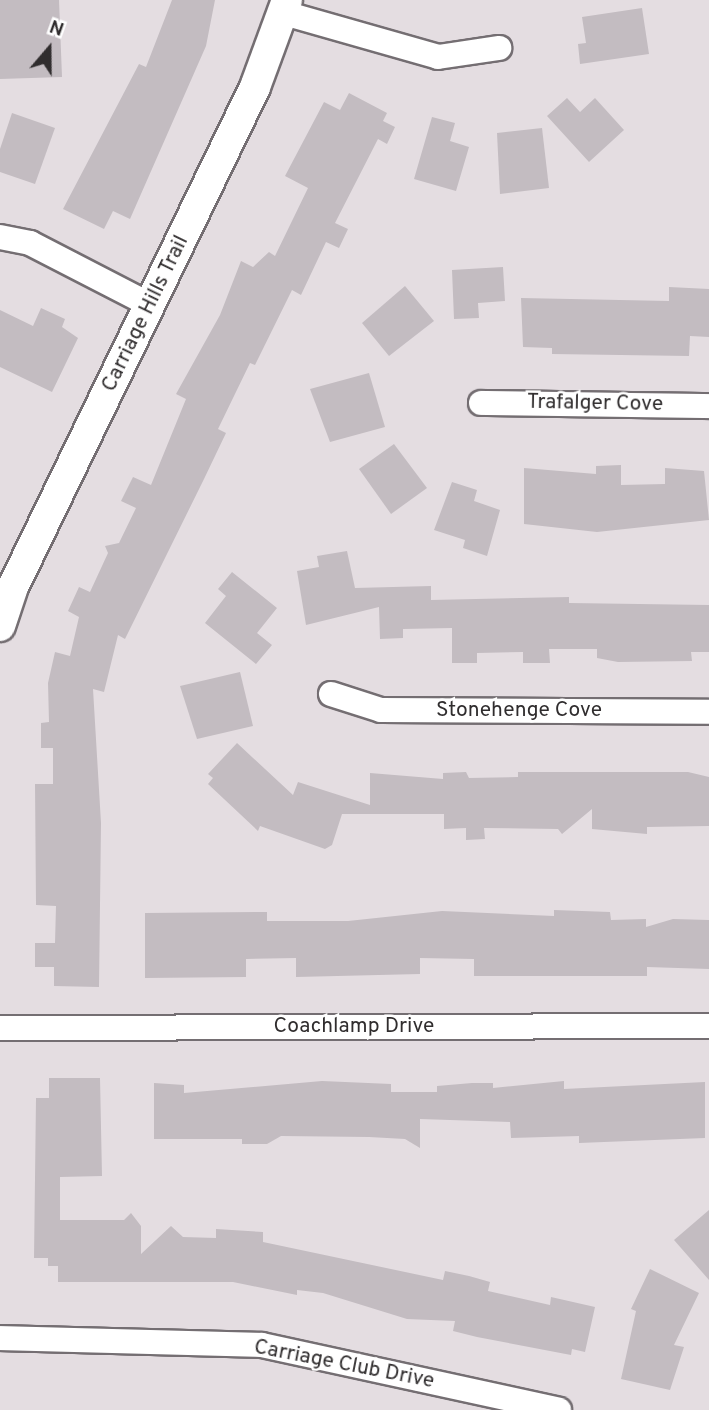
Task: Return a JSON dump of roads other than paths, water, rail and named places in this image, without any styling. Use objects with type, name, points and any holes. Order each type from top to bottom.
[{"type":"street","points":[[285,7],[438,57],[499,48]]},
{"type":"street","name":"Carriage Hills Trail","points":[[0,626],[6,585],[150,305],[255,87],[285,7]]},
{"type":"street","points":[[0,237],[30,243],[150,305]]},
{"type":"street","name":"Trafalger Cove","points":[[481,403],[709,406]]},
{"type":"street","name":"Stonehenge Cove","points":[[331,694],[382,710],[709,712]]},
{"type":"street","name":"Coachlamp Drive","points":[[0,1028],[709,1026]]},
{"type":"street","name":"Carriage Club Drive","points":[[0,1338],[262,1345],[559,1410]]}]
